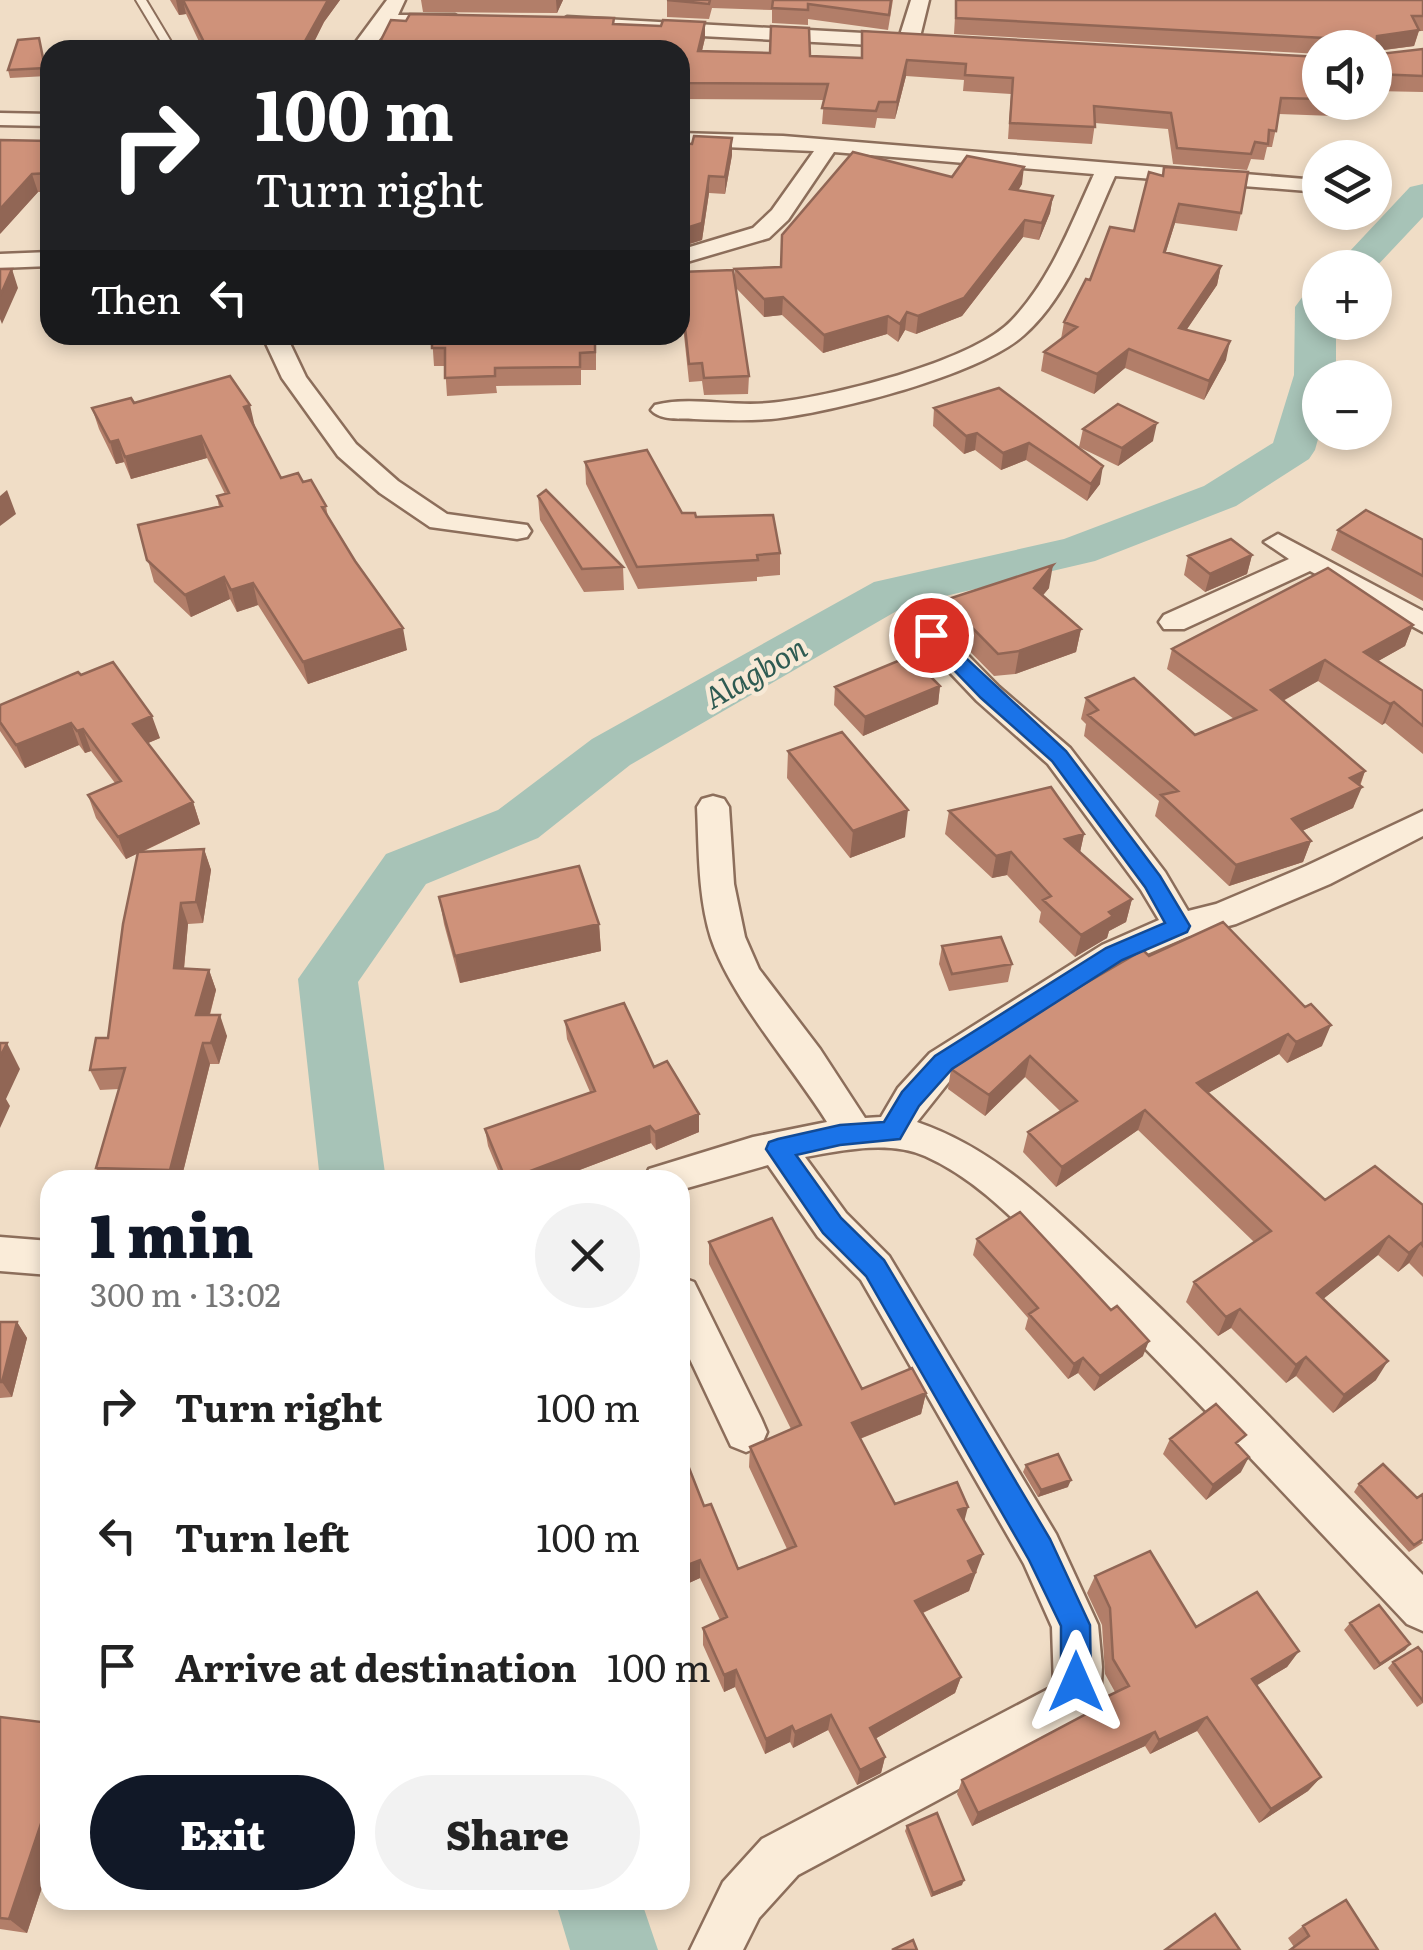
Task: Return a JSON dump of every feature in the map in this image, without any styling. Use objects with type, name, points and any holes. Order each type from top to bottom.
[{"type":"street","points":[[369,40],[386,20],[396,0]]},
{"type":"street","points":[[555,23],[632,18],[917,42],[920,0]]},
{"type":"street","points":[[386,20],[480,22]]},
{"type":"street","points":[[0,119],[40,120]]},
{"type":"street","points":[[690,139],[828,146],[1302,185]]},
{"type":"street","points":[[690,254],[761,233],[780,215],[828,146]]},
{"type":"street","points":[[664,410],[776,410],[899,380],[984,350],[1014,333],[1048,294],[1107,170]]},
{"type":"street","points":[[0,261],[40,259]]},
{"type":"street","points":[[279,345],[294,378],[346,450],[389,488],[440,522],[517,531]]},
{"type":"street","points":[[1278,542],[1423,623]]},
{"type":"street","points":[[1174,622],[1311,560]]},
{"type":"street","points":[[931,635],[988,694],[1059,756],[1153,882],[1179,926]]},
{"type":"street","points":[[713,806],[717,884],[728,938],[744,975],[806,1059],[873,1133]]},
{"type":"street","points":[[873,1133],[911,1099],[943,1062],[1114,954],[1318,876],[1423,822]]},
{"type":"street","points":[[690,1170],[778,1149],[873,1133],[915,1136],[976,1163],[1132,1306],[1423,1608]]},
{"type":"street","points":[[716,1950],[741,1900],[780,1857],[1076,1700],[1079,1666],[1076,1625],[1040,1550],[957,1407],[875,1268],[832,1225],[778,1149]]},
{"type":"street","points":[[0,1254],[40,1257]]},
{"type":"street","points":[[690,1315],[746,1432]]},
{"type":"lane","points":[[141,0],[165,40]]},
{"type":"building","points":[[183,0],[328,0],[306,40],[203,40]]},
{"type":"building","points":[[667,0],[710,0],[709,4]]},
{"type":"building","points":[[773,0],[891,0],[889,15],[808,4],[808,10],[772,8]]},
{"type":"building","points":[[956,0],[1423,0],[1423,16],[1412,16],[1419,30],[1392,34],[1392,30],[1302,30],[1302,37],[956,18]]},
{"type":"building","points":[[410,14],[614,18],[613,24],[661,26],[663,20],[705,22],[698,51],[770,53],[771,26],[809,28],[810,56],[862,58],[862,31],[1302,56],[1302,99],[1281,98],[1276,131],[1269,130],[1268,144],[1255,142],[1251,154],[1177,148],[1171,113],[1094,106],[1095,127],[1010,123],[1013,78],[965,75],[966,64],[907,60],[897,102],[879,102],[876,111],[822,108],[828,84],[690,83],[690,40],[381,40],[391,20],[406,21]]},
{"type":"building","points":[[39,38],[40,68],[8,70],[18,40]]},
{"type":"building","points":[[1423,49],[1423,76],[1392,75],[1392,53]]},
{"type":"building","points":[[694,136],[732,138],[725,177],[709,176],[702,223],[690,227],[690,144]]},
{"type":"building","points":[[0,140],[40,141],[40,174],[32,174],[0,209]]},
{"type":"building","points":[[853,152],[952,177],[967,156],[1024,167],[1010,189],[1053,196],[1042,223],[1025,220],[964,298],[918,316],[907,312],[900,324],[888,316],[824,335],[783,297],[764,299],[735,269],[781,267],[782,235]]},
{"type":"building","points":[[1164,167],[1248,172],[1241,213],[1179,204],[1164,252],[1221,266],[1179,328],[1230,341],[1209,381],[1129,349],[1097,374],[1044,352],[1077,327],[1064,322],[1086,279],[1090,280],[1110,227],[1134,231],[1149,172],[1163,176]]},
{"type":"building","points":[[0,269],[12,269],[0,296]]},
{"type":"building","points":[[733,270],[749,376],[704,378],[702,363],[689,364],[690,272]]},
{"type":"building","points":[[595,345],[595,352],[580,353],[580,367],[495,368],[495,376],[445,378],[445,348],[432,348]]},
{"type":"building","points":[[230,376],[250,405],[244,407],[281,478],[298,473],[303,482],[311,480],[326,506],[322,507],[355,561],[403,628],[303,662],[253,583],[231,590],[224,577],[185,595],[147,560],[138,525],[222,506],[217,496],[229,493],[201,436],[125,457],[118,440],[110,442],[92,408],[131,398],[134,403]]},
{"type":"building","points":[[999,388],[1103,466],[1091,484],[1029,443],[1003,453],[977,433],[966,436],[934,408]]},
{"type":"building","points":[[1118,404],[1157,423],[1122,448],[1083,429]]},
{"type":"building","points":[[647,450],[682,513],[695,513],[696,517],[773,515],[780,553],[757,555],[758,560],[637,567],[585,462]]},
{"type":"building","points":[[546,490],[623,567],[582,569],[538,496]]},
{"type":"building","points":[[1366,510],[1423,540],[1423,576],[1338,530]]},
{"type":"building","points":[[1231,539],[1252,555],[1210,574],[1188,556]]},
{"type":"building","points":[[1053,565],[1034,588],[1081,629],[1019,651],[998,654],[945,600]]},
{"type":"building","points":[[1328,568],[1413,625],[1364,652],[1423,691],[1423,726],[1394,702],[1390,704],[1325,660],[1271,690],[1365,771],[1350,778],[1362,787],[1292,819],[1311,841],[1236,865],[1161,795],[1178,791],[1088,715],[1098,710],[1086,698],[1134,678],[1195,735],[1256,710],[1172,649]]},
{"type":"building","points":[[910,656],[940,686],[865,717],[835,687]]},
{"type":"building","points":[[113,662],[152,716],[133,724],[193,802],[118,837],[88,795],[121,781],[83,729],[77,731],[71,723],[16,745],[0,722],[0,705],[78,672],[81,675]]},
{"type":"building","points":[[842,732],[908,810],[853,831],[788,751]]},
{"type":"building","points":[[1051,787],[1084,834],[1065,839],[1132,899],[1081,935],[1043,900],[1051,896],[1011,852],[996,856],[949,811]]},
{"type":"building","points":[[204,849],[196,902],[181,903],[174,968],[209,970],[196,1015],[220,1015],[211,1043],[203,1043],[170,1170],[96,1168],[125,1068],[90,1070],[96,1038],[108,1038],[123,924],[138,852]]},
{"type":"building","points":[[579,866],[599,924],[455,956],[439,897]]},
{"type":"building","points":[[1223,922],[1305,1007],[1311,1004],[1331,1025],[1296,1042],[1288,1034],[1197,1083],[1325,1200],[1375,1166],[1423,1205],[1423,1246],[1421,1243],[1409,1253],[1389,1236],[1317,1293],[1388,1361],[1344,1395],[1306,1357],[1296,1365],[1240,1309],[1226,1317],[1194,1282],[1271,1231],[1145,1110],[1062,1167],[1028,1132],[1077,1101],[1030,1056],[989,1095],[951,1069],[962,1055],[1143,950],[1149,956]]},
{"type":"building","points":[[1001,937],[1012,964],[952,974],[942,946]]},
{"type":"building","points":[[624,1003],[654,1067],[667,1061],[699,1114],[655,1132],[650,1126],[533,1170],[502,1170],[485,1129],[595,1091],[565,1021]]},
{"type":"building","points":[[1020,1212],[1111,1310],[1117,1306],[1149,1341],[1100,1376],[1083,1358],[1074,1364],[1029,1314],[1038,1308],[977,1239]]},
{"type":"building","points":[[772,1218],[862,1389],[912,1368],[926,1393],[852,1423],[895,1504],[957,1482],[968,1507],[958,1510],[983,1554],[968,1561],[974,1573],[915,1601],[961,1677],[870,1728],[885,1757],[860,1770],[831,1715],[795,1732],[792,1726],[766,1739],[736,1670],[724,1675],[703,1628],[727,1617],[700,1560],[690,1564],[690,1470],[704,1506],[711,1504],[738,1569],[796,1546],[750,1447],[801,1425],[709,1242]]},
{"type":"building","points":[[0,1322],[17,1322],[2,1382],[0,1382]]},
{"type":"building","points":[[1216,1404],[1246,1435],[1236,1443],[1249,1457],[1213,1485],[1170,1439]]},
{"type":"building","points":[[1058,1454],[1071,1480],[1041,1490],[1026,1465]]},
{"type":"building","points":[[1383,1464],[1417,1498],[1423,1494],[1423,1539],[1414,1545],[1359,1484]]},
{"type":"building","points":[[1150,1551],[1196,1627],[1257,1592],[1299,1651],[1252,1679],[1321,1777],[1271,1809],[1207,1717],[1159,1740],[1155,1732],[978,1813],[962,1780],[1103,1705],[1108,1696],[1129,1686],[1113,1659],[1110,1608],[1095,1576]]},
{"type":"building","points":[[1379,1605],[1410,1644],[1380,1664],[1350,1623]]},
{"type":"building","points":[[1418,1647],[1423,1653],[1423,1701],[1393,1662]]},
{"type":"building","points":[[0,1717],[40,1722],[40,1827],[9,1919],[0,1918]]},
{"type":"building","points":[[937,1813],[964,1880],[933,1893],[907,1826]]},
{"type":"building","points":[[1346,1900],[1378,1950],[1290,1950],[1309,1936],[1303,1926]]},
{"type":"building","points":[[1215,1914],[1240,1950],[1165,1950]]},
{"type":"building","points":[[913,1940],[917,1950],[892,1950]]},
{"type":"waterway","name":"Alagbon","points":[[1370,250],[1423,195]]},
{"type":"waterway","name":"Alagbon","points":[[352,1170],[328,979],[406,869],[518,824],[611,752],[891,593],[1078,551],[1220,496],[1293,450],[1315,375],[1315,340]]},
{"type":"waterway","name":"Alagbon","points":[[601,1910],[614,1950]]},
{"type":"route","points":[[931,635],[988,694],[1059,756],[1153,882],[1179,926],[1114,954],[943,1062],[911,1099],[892,1132],[840,1135],[778,1149],[832,1225],[875,1268],[1040,1550],[1076,1625],[1076,1682]]}]
